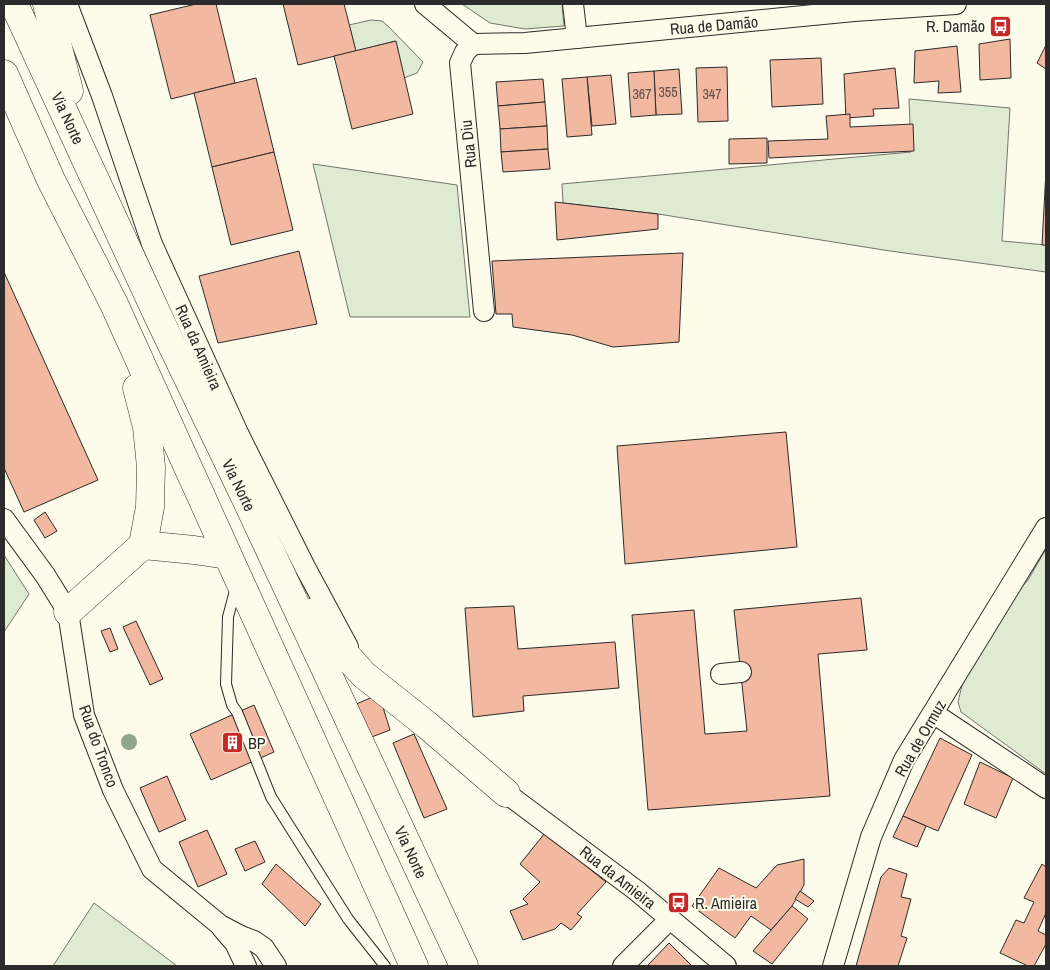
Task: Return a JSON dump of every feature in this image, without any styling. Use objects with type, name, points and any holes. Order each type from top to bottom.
[{"type":"highway","name":"Via Norte","points":[[14,4],[158,316],[464,966]]},
{"type":"highway","points":[[47,4],[88,161]]},
{"type":"highway","points":[[4,74],[51,180],[114,304],[414,966]]},
{"type":"highway","points":[[68,612],[143,545],[150,507],[151,467],[147,427],[114,304]]},
{"type":"highway","points":[[246,500],[303,591],[324,631],[364,675],[427,725],[506,793]]},
{"type":"highway","points":[[143,545],[227,555]]},
{"type":"street","name":"Rua da Amieira","points":[[66,4],[102,96],[152,244],[238,433],[305,567],[364,675]]},
{"type":"street","points":[[425,4],[473,44]]},
{"type":"street","points":[[573,4],[577,38]]},
{"type":"street","name":"Rua de Damão","points":[[473,44],[525,43],[577,38],[854,7],[956,4]]},
{"type":"street","name":"Rua Diu","points":[[473,44],[465,52],[460,64],[484,311]]},
{"type":"street","name":"Rua do Tronco","points":[[4,519],[45,575],[68,612],[84,715],[113,790],[152,869],[220,925],[235,943],[246,966]]},
{"type":"street","name":"Rua de Ormuz","points":[[833,966],[871,837],[904,760],[1046,528]]},
{"type":"street","points":[[721,674],[741,672]]},
{"type":"street","points":[[933,713],[1046,788]]},
{"type":"street","name":"Rua da Amieira","points":[[506,793],[637,891],[726,966]]},
{"type":"street","points":[[624,966],[670,919]]},
{"type":"street","name":"Rua do Tronco","points":[[220,925],[259,944],[264,948],[276,966]]},
{"type":"lane","points":[[238,580],[228,617],[226,684],[232,705],[237,712],[271,797],[344,912],[385,966]]},
{"type":"green space","points":[[462,4],[562,4],[564,26],[525,29],[490,23]]},
{"type":"green space","points":[[371,20],[382,21],[423,62],[417,73],[404,78],[395,41],[356,51],[349,25]]},
{"type":"green space","points":[[909,99],[1010,108],[1002,241],[1046,245],[1046,272],[890,251],[658,214],[563,203],[562,184],[911,152]]},
{"type":"green space","points":[[313,164],[457,185],[470,317],[350,317]]},
{"type":"green space","points":[[1046,549],[1046,774],[961,712],[958,702],[964,677],[1010,601],[1028,580]]},
{"type":"green space","points":[[4,555],[29,594],[4,632]]},
{"type":"green space","points":[[94,903],[177,966],[53,966]]},
{"type":"building","points":[[196,4],[216,4],[235,83],[171,99],[150,15]]},
{"type":"building","points":[[283,4],[344,4],[356,51],[298,65]]},
{"type":"building","points":[[1010,39],[1011,78],[980,80],[979,44]]},
{"type":"building","points":[[396,41],[413,114],[352,129],[334,56]]},
{"type":"building","points":[[1046,45],[1046,69],[1037,63]]},
{"type":"building","points":[[957,46],[961,92],[938,93],[939,81],[914,83],[915,51]]},
{"type":"building","points":[[821,58],[823,104],[772,107],[770,60]]},
{"type":"building","points":[[727,67],[728,121],[698,122],[696,68]]},
{"type":"building","points":[[895,68],[899,108],[873,109],[874,116],[846,118],[844,74]]},
{"type":"building","points":[[679,69],[682,114],[656,115],[654,71]]},
{"type":"building","points":[[654,71],[656,115],[631,117],[628,73]]},
{"type":"building","points":[[611,75],[616,124],[592,126],[587,77]]},
{"type":"building","points":[[587,77],[592,135],[567,137],[562,79]]},
{"type":"building","points":[[256,78],[274,152],[212,167],[194,93]]},
{"type":"building","points":[[543,79],[545,102],[498,106],[496,82]]},
{"type":"building","points":[[545,102],[547,126],[500,129],[498,106]]},
{"type":"building","points":[[850,114],[850,127],[913,124],[914,151],[769,158],[768,141],[828,139],[826,116]]},
{"type":"building","points":[[547,126],[548,149],[501,152],[500,129]]},
{"type":"building","points":[[767,138],[767,163],[729,164],[729,139]]},
{"type":"building","points":[[548,149],[550,169],[503,172],[501,152]]},
{"type":"building","points":[[274,152],[293,230],[231,245],[212,167]]},
{"type":"building","points":[[1046,171],[1046,245],[1042,245]]},
{"type":"building","points":[[555,202],[658,214],[658,229],[557,240]]},
{"type":"building","points":[[299,251],[317,324],[218,343],[199,276]]},
{"type":"building","points":[[683,253],[679,342],[613,347],[572,335],[513,327],[512,314],[496,314],[492,261]]},
{"type":"building","points":[[4,272],[98,480],[24,512],[4,468]]},
{"type":"building","points":[[786,432],[797,547],[625,564],[617,446]]},
{"type":"building","points":[[45,512],[57,531],[45,538],[34,520]]},
{"type":"building","points":[[861,598],[867,650],[818,654],[830,796],[648,810],[632,615],[694,610],[705,734],[747,731],[734,610]]},
{"type":"building","points":[[514,606],[518,649],[615,642],[619,688],[523,696],[524,711],[473,717],[465,608]]},
{"type":"building","points":[[136,621],[163,679],[150,685],[123,627]]},
{"type":"building","points":[[110,628],[118,649],[110,652],[101,631]]},
{"type":"building","points":[[375,696],[382,704],[390,730],[369,738],[354,705]]},
{"type":"building","name":"BP","points":[[254,705],[274,752],[211,780],[190,734]]},
{"type":"building","points":[[414,734],[447,809],[424,818],[393,743]]},
{"type":"building","points":[[940,738],[972,755],[938,831],[903,816]]},
{"type":"building","points":[[980,762],[1013,778],[996,818],[964,804]]},
{"type":"building","points":[[167,776],[186,820],[159,832],[140,788]]},
{"type":"building","points":[[903,816],[926,826],[917,847],[893,837]]},
{"type":"building","points":[[207,830],[227,874],[198,887],[179,842]]},
{"type":"building","points":[[545,833],[606,882],[577,914],[582,917],[571,930],[561,923],[555,929],[523,940],[510,911],[528,904],[523,899],[540,882],[520,864]]},
{"type":"building","points":[[255,841],[265,862],[245,871],[235,849]]},
{"type":"building","points":[[804,859],[804,885],[792,906],[771,930],[751,916],[735,938],[692,906],[719,868],[756,888],[777,865]]},
{"type":"building","points":[[276,864],[321,904],[305,926],[262,884]]},
{"type":"building","points":[[1042,864],[1046,867],[1046,913],[1038,931],[1046,935],[1046,944],[1034,966],[1028,966],[1000,953],[1016,920],[1024,923],[1034,902],[1024,898]]},
{"type":"building","points":[[889,868],[907,874],[901,897],[911,899],[901,936],[907,938],[898,966],[856,966],[881,877]]},
{"type":"building","points":[[800,891],[814,901],[808,907],[795,899]]},
{"type":"building","points":[[792,906],[808,919],[772,964],[753,951]]},
{"type":"building","points":[[669,943],[692,966],[647,966]]},
{"type":"place","name":"R. Damão","points":[[1001,26]]},
{"type":"place","name":"BP","points":[[232,743]]},
{"type":"place","name":"R. Amieira","points":[[679,903]]}]
